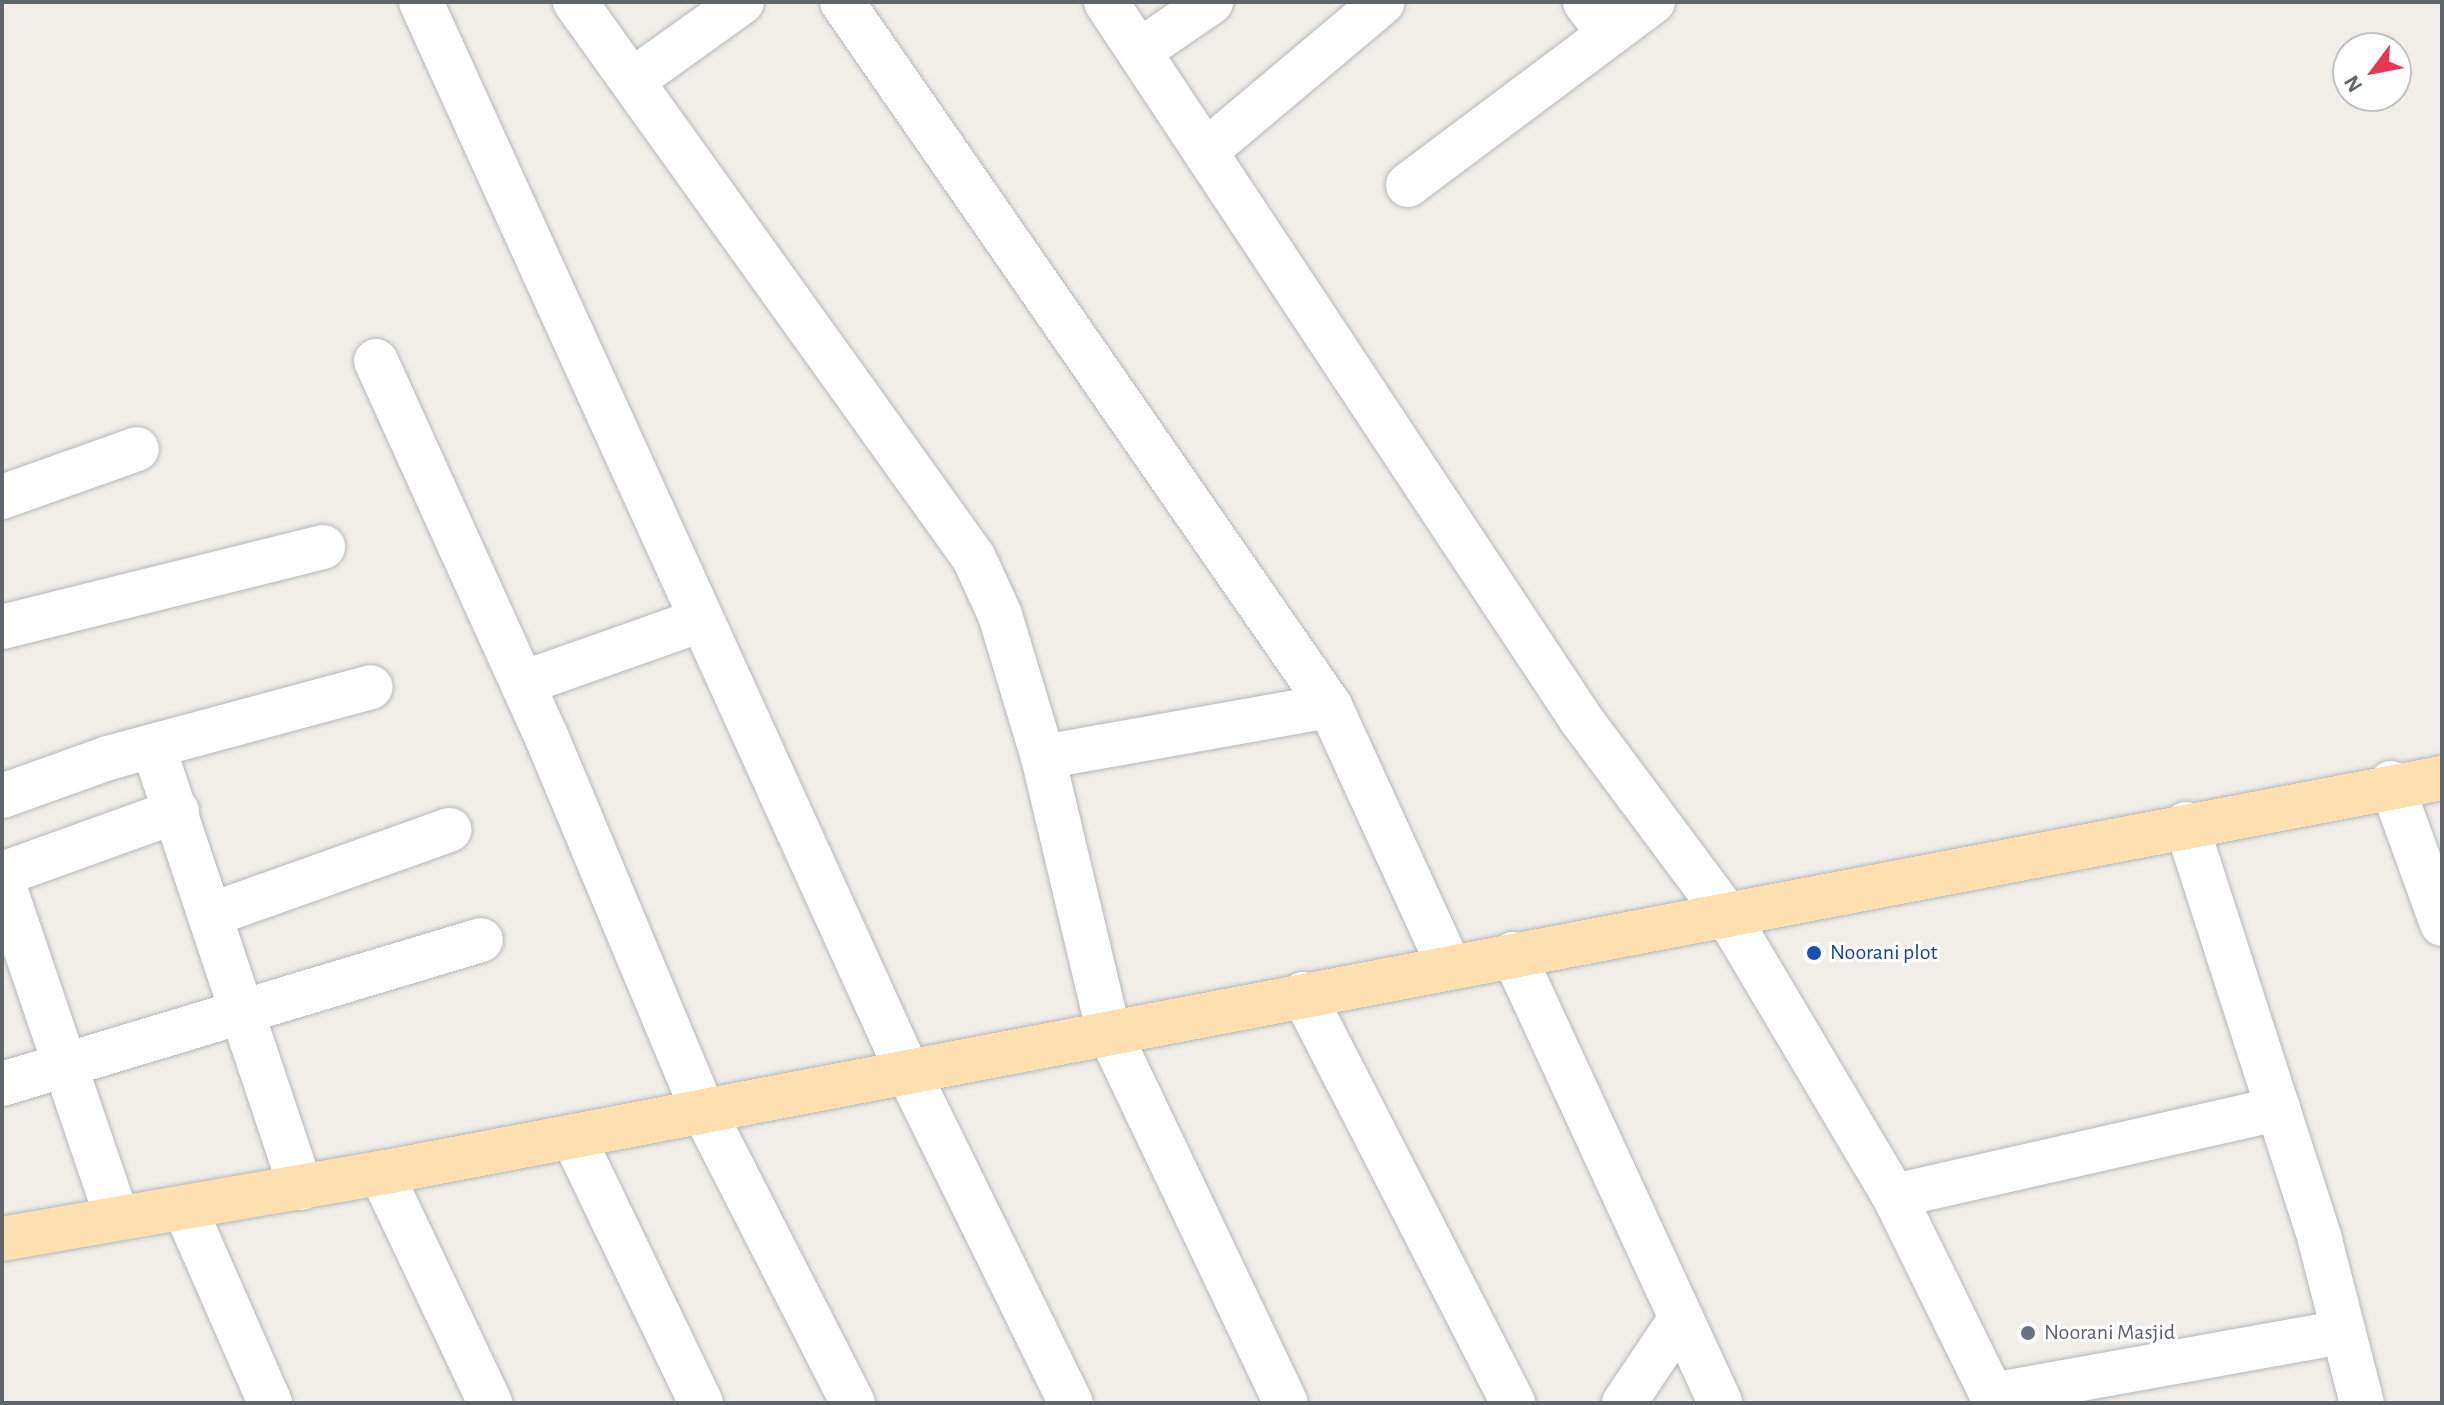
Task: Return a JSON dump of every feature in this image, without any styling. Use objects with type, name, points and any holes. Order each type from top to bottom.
[{"type":"main road","points":[[2,1239],[185,1209],[573,1137],[906,1068],[1727,915],[2391,783],[2442,778]]},
{"type":"street","points":[[421,2],[906,1068],[1071,1403]]},
{"type":"street","points":[[575,2],[974,558],[1000,615],[1043,757],[1108,1030],[1286,1403]]},
{"type":"street","points":[[633,80],[742,2]]},
{"type":"street","points":[[842,2],[1330,706],[1449,966]]},
{"type":"street","points":[[1106,2],[1141,50],[1580,718],[1727,915],[1894,1196],[1994,1399],[2343,1332]]},
{"type":"street","points":[[1141,50],[1211,2]]},
{"type":"street","points":[[1206,151],[1383,2]]},
{"type":"street","points":[[1408,185],[1597,18],[1653,2]]},
{"type":"street","points":[[376,361],[523,683],[702,1108],[853,1403]]},
{"type":"street","points":[[2,497],[137,449]]},
{"type":"street","points":[[2,627],[323,547]]},
{"type":"street","points":[[523,683],[701,620]]},
{"type":"street","points":[[2,796],[153,746],[371,687]]},
{"type":"street","points":[[1043,757],[1330,706]]},
{"type":"street","points":[[153,746],[246,1012],[301,1188]]},
{"type":"street","points":[[2391,783],[2442,924]]},
{"type":"street","points":[[117,1218],[66,1066],[13,952],[2,877],[177,811]]},
{"type":"street","points":[[2186,824],[2278,1109],[2362,1403]]},
{"type":"street","points":[[213,914],[449,830]]},
{"type":"street","points":[[2,1084],[481,940]]},
{"type":"street","points":[[1513,954],[1679,1321],[1720,1403]]},
{"type":"street","points":[[1303,994],[1513,1403]]},
{"type":"street","points":[[1894,1196],[2278,1109]]},
{"type":"street","points":[[573,1137],[701,1403]]},
{"type":"street","points":[[381,1173],[490,1403]]},
{"type":"street","points":[[185,1209],[270,1403]]},
{"type":"street","points":[[1624,1403],[1679,1321]]},
{"type":"place","name":"Noorani plot","points":[[1814,953]]},
{"type":"place","name":"Noorani Masjid","points":[[2028,1333]]}]
